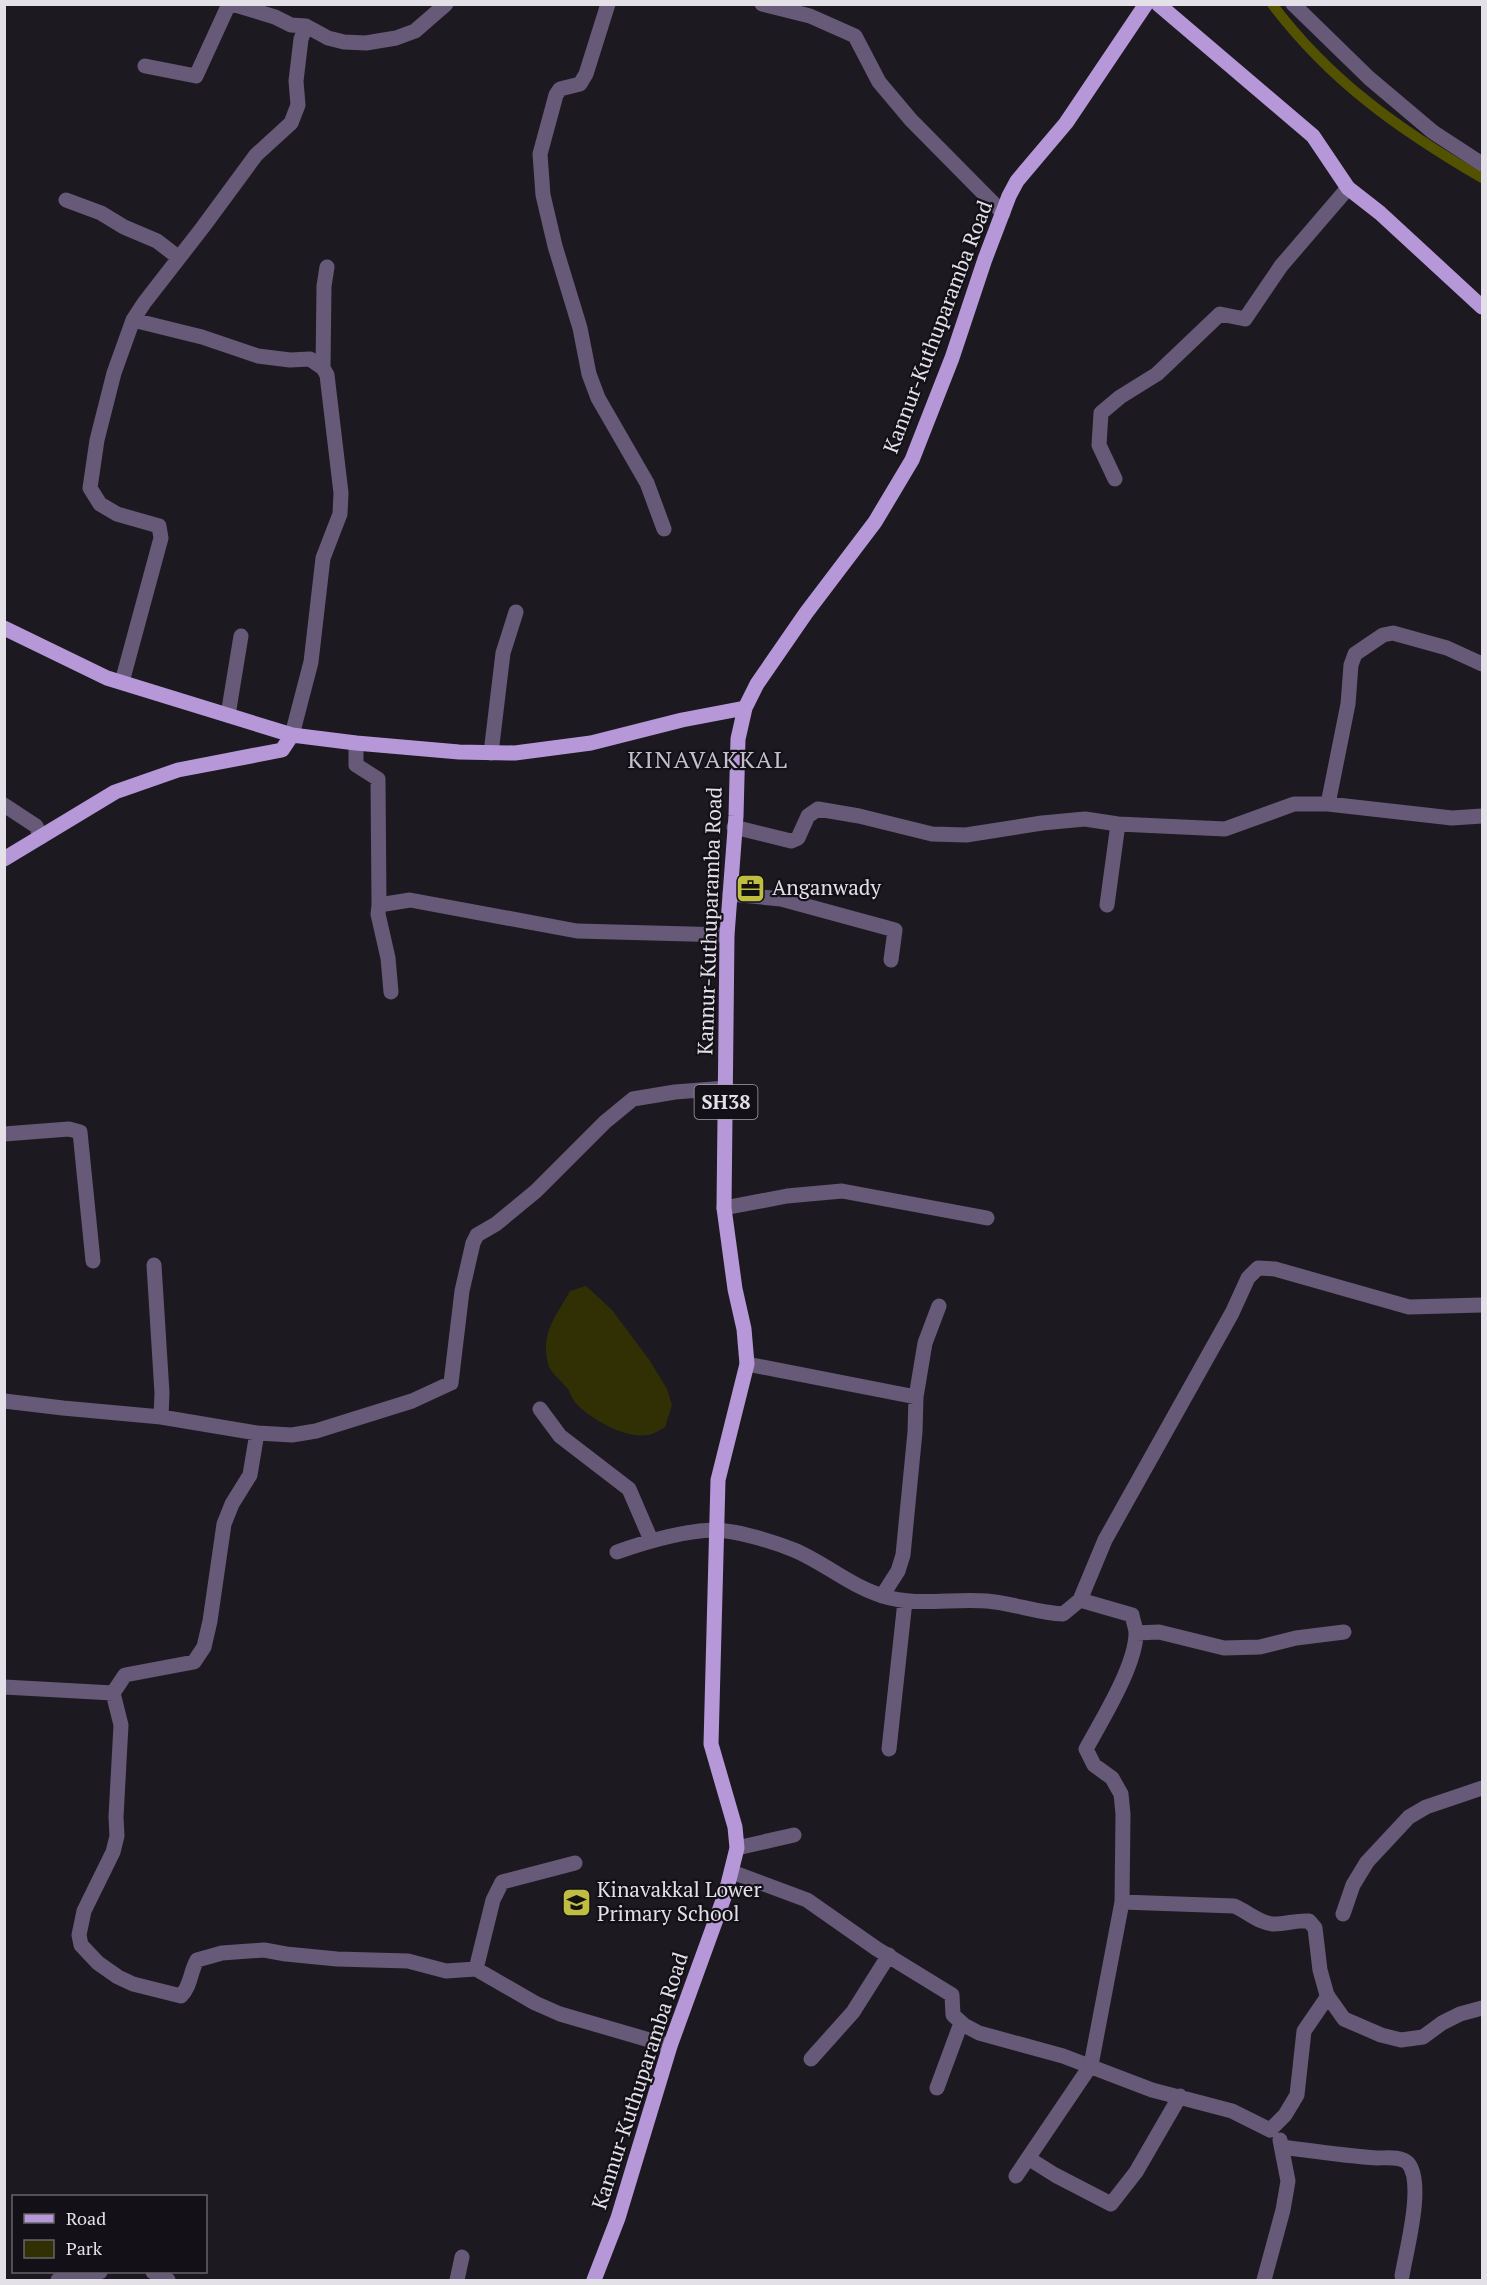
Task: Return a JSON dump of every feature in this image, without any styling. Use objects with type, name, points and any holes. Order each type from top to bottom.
[{"type":"main road","name":"Kannur-Kuthuparamba Road","points":[[594,2280],[618,2218],[670,2046],[732,1872],[737,1848],[735,1827],[711,1744],[718,1480],[747,1364],[744,1329],[735,1289],[724,1208],[727,935],[738,739],[745,708],[757,684],[806,613],[875,522],[912,460],[948,369],[1003,213],[1017,181],[1066,123],[1146,4]]},
{"type":"main road","points":[[1158,4],[1313,136],[1348,188],[1380,213],[1482,307]]},
{"type":"main road","points":[[4,628],[107,678],[292,735],[356,744],[515,753],[591,743],[682,720],[745,708]]},
{"type":"main road","points":[[4,860],[115,792],[178,770],[282,750],[292,735]]},
{"type":"street","points":[[146,66],[196,76],[230,4],[291,24],[306,26],[328,38],[366,44],[396,38],[415,31],[446,4]]},
{"type":"street","points":[[608,4],[586,74],[580,84],[560,89],[556,95],[540,154],[543,195],[555,246],[580,328],[589,374],[598,398],[647,483],[664,529]]},
{"type":"street","points":[[762,4],[810,16],[855,36],[879,82],[911,120],[1003,213]]},
{"type":"street","points":[[1293,4],[1369,78],[1433,132],[1482,164]]},
{"type":"street","points":[[122,682],[161,538],[159,526],[117,514],[100,504],[90,488],[98,440],[114,373],[133,321],[144,303],[256,155],[291,123],[298,105],[296,81],[301,39],[306,26]]},
{"type":"street","points":[[1114,479],[1099,445],[1101,413],[1120,397],[1158,374],[1220,314],[1245,319],[1281,266],[1348,188]]},
{"type":"street","points":[[66,200],[101,213],[124,227],[157,241],[179,258]]},
{"type":"street","points":[[323,368],[324,286],[327,267]]},
{"type":"street","points":[[133,321],[202,337],[258,356],[290,360],[310,359],[323,368],[327,375],[341,493],[340,514],[323,558],[311,663],[292,735]]},
{"type":"street","points":[[491,753],[502,653],[516,612]]},
{"type":"street","points":[[1328,804],[1348,704],[1351,665],[1355,654],[1383,635],[1393,633],[1447,648],[1482,664]]},
{"type":"street","points":[[228,715],[241,636]]},
{"type":"street","points":[[356,744],[356,765],[376,771],[378,779],[378,914],[390,972],[391,992]]},
{"type":"street","points":[[734,827],[791,841],[798,837],[808,816],[818,809],[860,816],[932,834],[966,835],[1032,824],[1085,819],[1118,824],[1225,829],[1294,804],[1328,804],[1452,818],[1482,816]]},
{"type":"street","points":[[4,805],[36,826],[41,837]]},
{"type":"street","points":[[1107,904],[1118,824]]},
{"type":"street","points":[[730,894],[781,899],[895,930],[891,960]]},
{"type":"street","points":[[379,905],[410,900],[577,931],[727,935]]},
{"type":"street","points":[[4,1401],[161,1417],[257,1433],[292,1435],[316,1431],[412,1401],[451,1383],[462,1291],[477,1235],[496,1224],[536,1191],[605,1122],[633,1099],[675,1092],[726,1088]]},
{"type":"street","points":[[4,1134],[69,1129],[80,1132],[93,1262]]},
{"type":"street","points":[[724,1208],[787,1196],[842,1191],[987,1218]]},
{"type":"street","points":[[154,1265],[162,1394],[161,1417]]},
{"type":"street","points":[[617,1552],[651,1540],[715,1530],[745,1535],[794,1550],[852,1584],[905,1602],[988,1601],[1044,1614],[1063,1614],[1080,1600],[1106,1540],[1232,1313],[1248,1278],[1258,1268],[1275,1269],[1409,1307],[1482,1305]]},
{"type":"street","points":[[882,1596],[898,1572],[903,1556],[915,1432],[916,1397],[925,1343],[939,1306]]},
{"type":"street","points":[[747,1364],[916,1397]]},
{"type":"street","points":[[540,1409],[560,1436],[629,1489],[651,1540]]},
{"type":"street","points":[[257,1433],[250,1475],[232,1504],[224,1524],[204,1647],[194,1662],[125,1675],[113,1693],[122,1725],[116,1817],[117,1836],[113,1852],[84,1911],[79,1935],[81,1945],[98,1963],[118,1977],[133,1984],[181,1996],[188,1989],[192,1969],[197,1960],[222,1953],[264,1950],[337,1959],[408,1961],[446,1971],[476,1969],[535,2003],[560,2014],[670,2046]]},
{"type":"street","points":[[1016,2176],[1091,2065],[1122,1902],[1123,1814],[1121,1794],[1112,1778],[1094,1765],[1086,1749],[1104,1718],[1131,1659],[1136,1633],[1132,1615],[1080,1600]]},
{"type":"street","points":[[889,1749],[905,1602]]},
{"type":"street","points":[[1136,1633],[1159,1632],[1224,1647],[1260,1647],[1296,1638],[1344,1632]]},
{"type":"street","points":[[4,1687],[113,1693]]},
{"type":"street","points":[[1343,1914],[1353,1885],[1367,1862],[1409,1817],[1426,1807],[1482,1788]]},
{"type":"street","points":[[737,1848],[794,1835]]},
{"type":"street","points":[[476,1969],[493,1900],[502,1882],[574,1863]]},
{"type":"street","points":[[732,1872],[807,1900],[951,1995],[953,2015],[979,2033],[1091,2065],[1152,2090],[1232,2111],[1270,2130],[1279,2138],[1288,2181],[1283,2210],[1264,2280]]},
{"type":"street","points":[[1122,1902],[1234,1906],[1247,1911],[1262,1922],[1275,1924],[1309,1920],[1315,1928],[1320,1970],[1328,1996],[1344,2019],[1382,2035],[1401,2040],[1423,2037],[1442,2023],[1460,2014],[1482,2008]]},
{"type":"street","points":[[811,2059],[853,2012],[889,1955]]},
{"type":"street","points":[[1270,2130],[1285,2115],[1297,2095],[1304,2031],[1328,1996]]},
{"type":"street","points":[[937,2088],[962,2023]]},
{"type":"street","points":[[1028,2158],[1111,2204],[1136,2172],[1180,2096]]},
{"type":"street","points":[[1282,2148],[1362,2157],[1402,2158],[1410,2165],[1415,2195],[1402,2276]]},
{"type":"street","points":[[457,2280],[462,2257]]},
{"type":"street","points":[[58,2280],[91,2273]]},
{"type":"green space","points":[[586,1286],[612,1310],[650,1361],[667,1389],[672,1405],[665,1427],[655,1433],[629,1434],[608,1426],[588,1414],[574,1401],[568,1389],[548,1364],[546,1342],[551,1326],[570,1291]]},
{"type":"waterway","points":[[1272,4],[1318,57],[1368,102],[1423,142],[1482,178]]},
{"type":"place","name":"Anganwady","points":[[751,888]]},
{"type":"place","name":"Kinavakkal Lower Primary School","points":[[576,1902]]},
{"type":"district","name":"KINAVAKKAL","points":[[708,760]]}]
